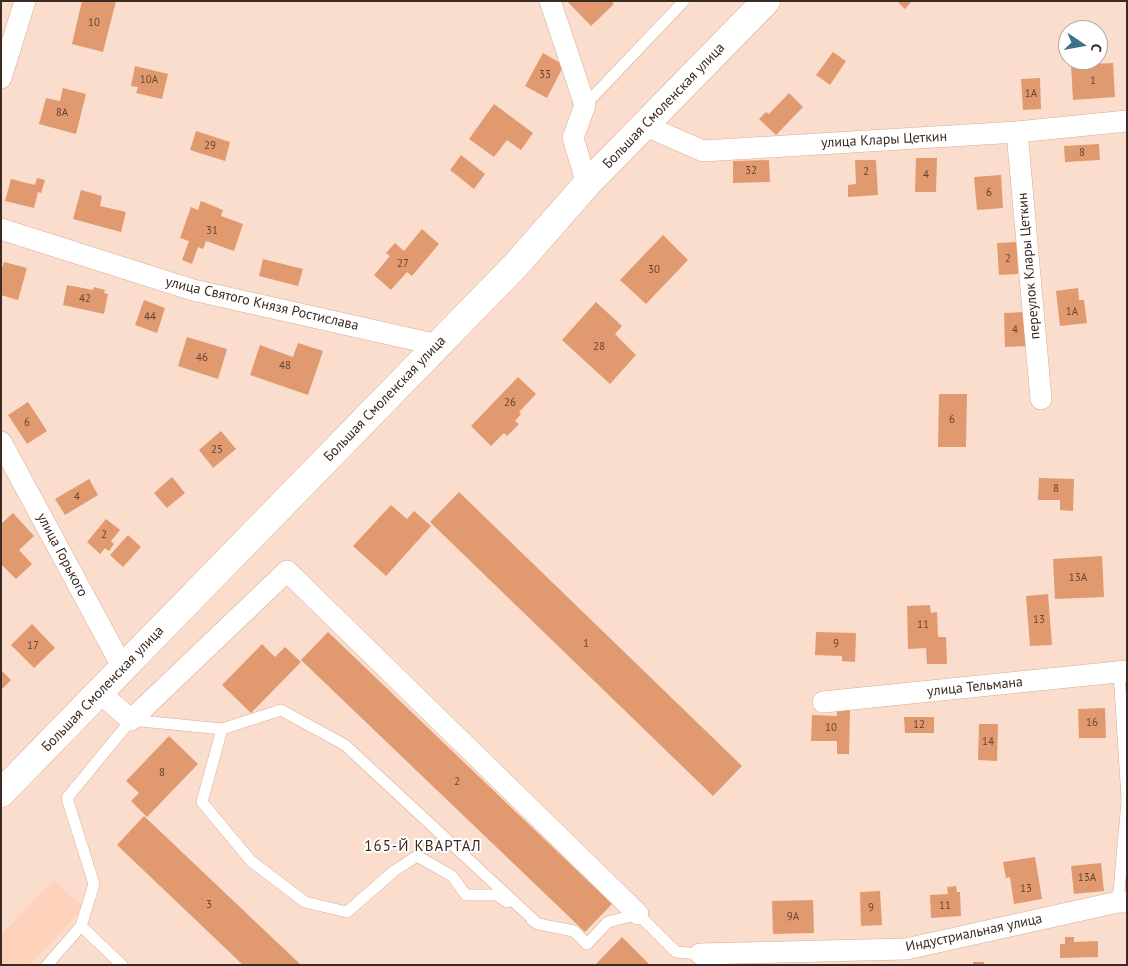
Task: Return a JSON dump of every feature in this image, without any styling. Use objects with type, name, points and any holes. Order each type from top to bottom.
[{"type":"main road","name":"Большая Смоленская улица","points":[[1,793],[516,266],[588,184],[766,1]]},
{"type":"street","points":[[1,78],[26,1]]},
{"type":"street","points":[[550,1],[585,105],[573,138],[588,184]]},
{"type":"street","name":"улица Клары Цеткин","points":[[646,126],[703,151],[1017,132],[1127,121]]},
{"type":"street","name":"переулок Клары Цеткин","points":[[1017,132],[1041,399]]},
{"type":"street","name":"улица Святого Князя Ростислава","points":[[1,229],[193,290],[438,345]]},
{"type":"street","name":"улица Горького","points":[[1,442],[123,668]]},
{"type":"street","points":[[100,692],[131,720],[288,571],[638,914]]},
{"type":"street","name":"улица Тельмана","points":[[823,702],[1123,672]]},
{"type":"street","name":"Индустриальная улица","points":[[701,959],[906,949],[1122,902]]},
{"type":"lane","points":[[585,105],[684,1]]},
{"type":"lane","points":[[1122,902],[1127,800],[1123,672]]},
{"type":"lane","points":[[47,965],[81,926],[94,884],[67,798],[131,720],[222,729],[281,710],[345,745],[538,924]]},
{"type":"lane","points":[[222,729],[202,802],[252,861],[305,902],[348,912],[394,870],[417,856],[452,876],[466,895],[498,895],[538,924],[574,931],[586,944],[608,922],[638,914],[676,952],[701,959]]},
{"type":"lane","points":[[81,926],[122,965]]},
{"type":"shaded area","points":[[54,880],[84,908],[29,965],[1,965],[1,935]]},
{"type":"building","points":[[82,1],[116,1],[103,52],[72,44]]},
{"type":"building","points":[[567,1],[611,1],[614,4],[591,26]]},
{"type":"building","points":[[897,1],[912,1],[905,9]]},
{"type":"building","points":[[833,52],[846,61],[830,85],[816,75]]},
{"type":"building","points":[[543,53],[564,65],[547,98],[525,86]]},
{"type":"building","points":[[1108,63],[1113,63],[1115,97],[1073,100],[1071,70],[1108,70]]},
{"type":"building","points":[[135,66],[168,74],[162,99],[136,93],[138,87],[131,86]]},
{"type":"building","points":[[1040,78],[1041,109],[1023,110],[1021,79]]},
{"type":"building","points":[[63,88],[86,94],[76,134],[39,124],[46,98],[60,101]]},
{"type":"building","points":[[789,93],[803,107],[776,135],[759,119],[766,112],[769,114]]},
{"type":"building","points":[[494,104],[533,133],[521,150],[507,140],[494,157],[469,139]]},
{"type":"building","points":[[196,131],[230,142],[225,161],[190,150]]},
{"type":"building","points":[[1099,144],[1100,160],[1065,162],[1064,146]]},
{"type":"building","points":[[461,155],[485,174],[474,189],[450,170]]},
{"type":"building","points":[[916,158],[937,158],[936,192],[915,192]]},
{"type":"building","points":[[769,160],[770,182],[733,183],[733,161]]},
{"type":"building","points":[[855,160],[876,160],[878,195],[848,197],[848,185],[856,184]]},
{"type":"building","points":[[1001,175],[1003,208],[977,210],[974,177]]},
{"type":"building","points":[[37,178],[45,180],[41,193],[38,192],[34,208],[5,201],[11,179],[35,185]]},
{"type":"building","points":[[81,190],[102,196],[100,206],[126,212],[121,232],[73,219]]},
{"type":"building","points":[[201,201],[223,210],[221,216],[243,224],[234,251],[206,241],[203,249],[198,247],[192,264],[182,260],[189,241],[180,238],[191,207],[198,210]]},
{"type":"building","points":[[422,229],[439,244],[412,276],[407,272],[391,290],[374,275],[390,256],[386,253],[395,243],[404,251]]},
{"type":"building","points":[[663,235],[688,260],[646,304],[620,280]]},
{"type":"building","points":[[1017,242],[1018,274],[999,275],[997,243]]},
{"type":"building","points":[[263,259],[303,269],[298,286],[259,276]]},
{"type":"building","points":[[4,262],[27,268],[18,300],[1,295],[1,271]]},
{"type":"building","points":[[67,285],[93,290],[94,287],[105,290],[104,293],[108,294],[104,314],[63,305]]},
{"type":"building","points":[[1078,288],[1079,300],[1084,300],[1087,323],[1060,326],[1056,291]]},
{"type":"building","points":[[144,300],[165,308],[157,333],[135,325]]},
{"type":"building","points":[[596,302],[622,326],[615,334],[636,355],[610,384],[562,340]]},
{"type":"building","points":[[1025,312],[1026,346],[1005,347],[1004,313]]},
{"type":"building","points":[[187,337],[227,349],[218,379],[178,366]]},
{"type":"building","points":[[298,343],[323,351],[308,395],[250,375],[260,345],[293,357]]},
{"type":"building","points":[[518,377],[536,394],[519,412],[521,414],[515,421],[519,424],[507,436],[504,433],[491,446],[471,426]]},
{"type":"building","points":[[939,394],[967,394],[966,447],[938,447]]},
{"type":"building","points":[[28,402],[47,431],[27,444],[8,415]]},
{"type":"building","points":[[221,431],[236,449],[213,468],[199,450]]},
{"type":"building","points":[[172,477],[185,493],[167,508],[154,493]]},
{"type":"building","points":[[1039,478],[1074,479],[1073,511],[1060,510],[1060,500],[1038,500]]},
{"type":"building","points":[[89,479],[98,495],[65,515],[55,499]]},
{"type":"building","points":[[459,492],[742,766],[713,796],[430,522]]},
{"type":"building","points":[[391,505],[407,519],[414,511],[431,526],[386,576],[353,546]]},
{"type":"building","points":[[13,513],[34,536],[19,550],[32,564],[16,579],[1,564],[1,524]]},
{"type":"building","points":[[106,519],[120,530],[111,541],[114,544],[109,551],[105,548],[100,554],[87,542]]},
{"type":"building","points":[[128,535],[141,547],[123,567],[110,555]]},
{"type":"building","points":[[1102,556],[1104,597],[1055,599],[1053,559]]},
{"type":"building","points":[[1048,594],[1052,645],[1030,646],[1026,596]]},
{"type":"building","points":[[930,605],[931,613],[937,612],[938,637],[946,637],[947,664],[927,664],[926,648],[908,649],[907,606]]},
{"type":"building","points":[[32,624],[55,648],[34,668],[11,645]]},
{"type":"building","points":[[328,632],[612,904],[585,932],[301,660]]},
{"type":"building","points":[[816,632],[856,633],[855,662],[842,661],[842,656],[815,655]]},
{"type":"building","points":[[262,644],[275,657],[285,647],[301,662],[251,713],[222,685]]},
{"type":"building","points":[[1,670],[11,680],[1,690]]},
{"type":"building","points":[[837,708],[850,709],[849,754],[837,754],[837,741],[811,741],[812,715],[837,716]]},
{"type":"building","points":[[1105,708],[1106,738],[1079,738],[1078,709]]},
{"type":"building","points":[[904,717],[934,717],[934,733],[905,733]]},
{"type":"building","points":[[979,724],[998,724],[997,761],[978,760]]},
{"type":"building","points":[[169,736],[198,764],[147,817],[131,801],[139,793],[126,781]]},
{"type":"building","points":[[144,816],[301,965],[243,965],[117,845]]},
{"type":"building","points":[[1035,857],[1042,899],[1014,904],[1010,877],[1006,878],[1003,862]]},
{"type":"building","points":[[1101,863],[1104,891],[1074,894],[1071,866]]},
{"type":"building","points":[[956,886],[957,892],[960,892],[961,916],[931,918],[930,895],[948,894],[947,887]]},
{"type":"building","points":[[880,891],[882,925],[861,926],[860,892]]},
{"type":"building","points":[[813,900],[814,933],[773,934],[772,901]]},
{"type":"building","points":[[622,937],[650,965],[595,965]]},
{"type":"building","points":[[1065,937],[1074,937],[1074,942],[1098,941],[1098,957],[1060,958],[1060,944],[1065,944]]},
{"type":"building","points":[[973,962],[984,962],[984,965],[973,965]]},
{"type":"district","name":"165-Й КВАРТАЛ","points":[[423,847]]}]
